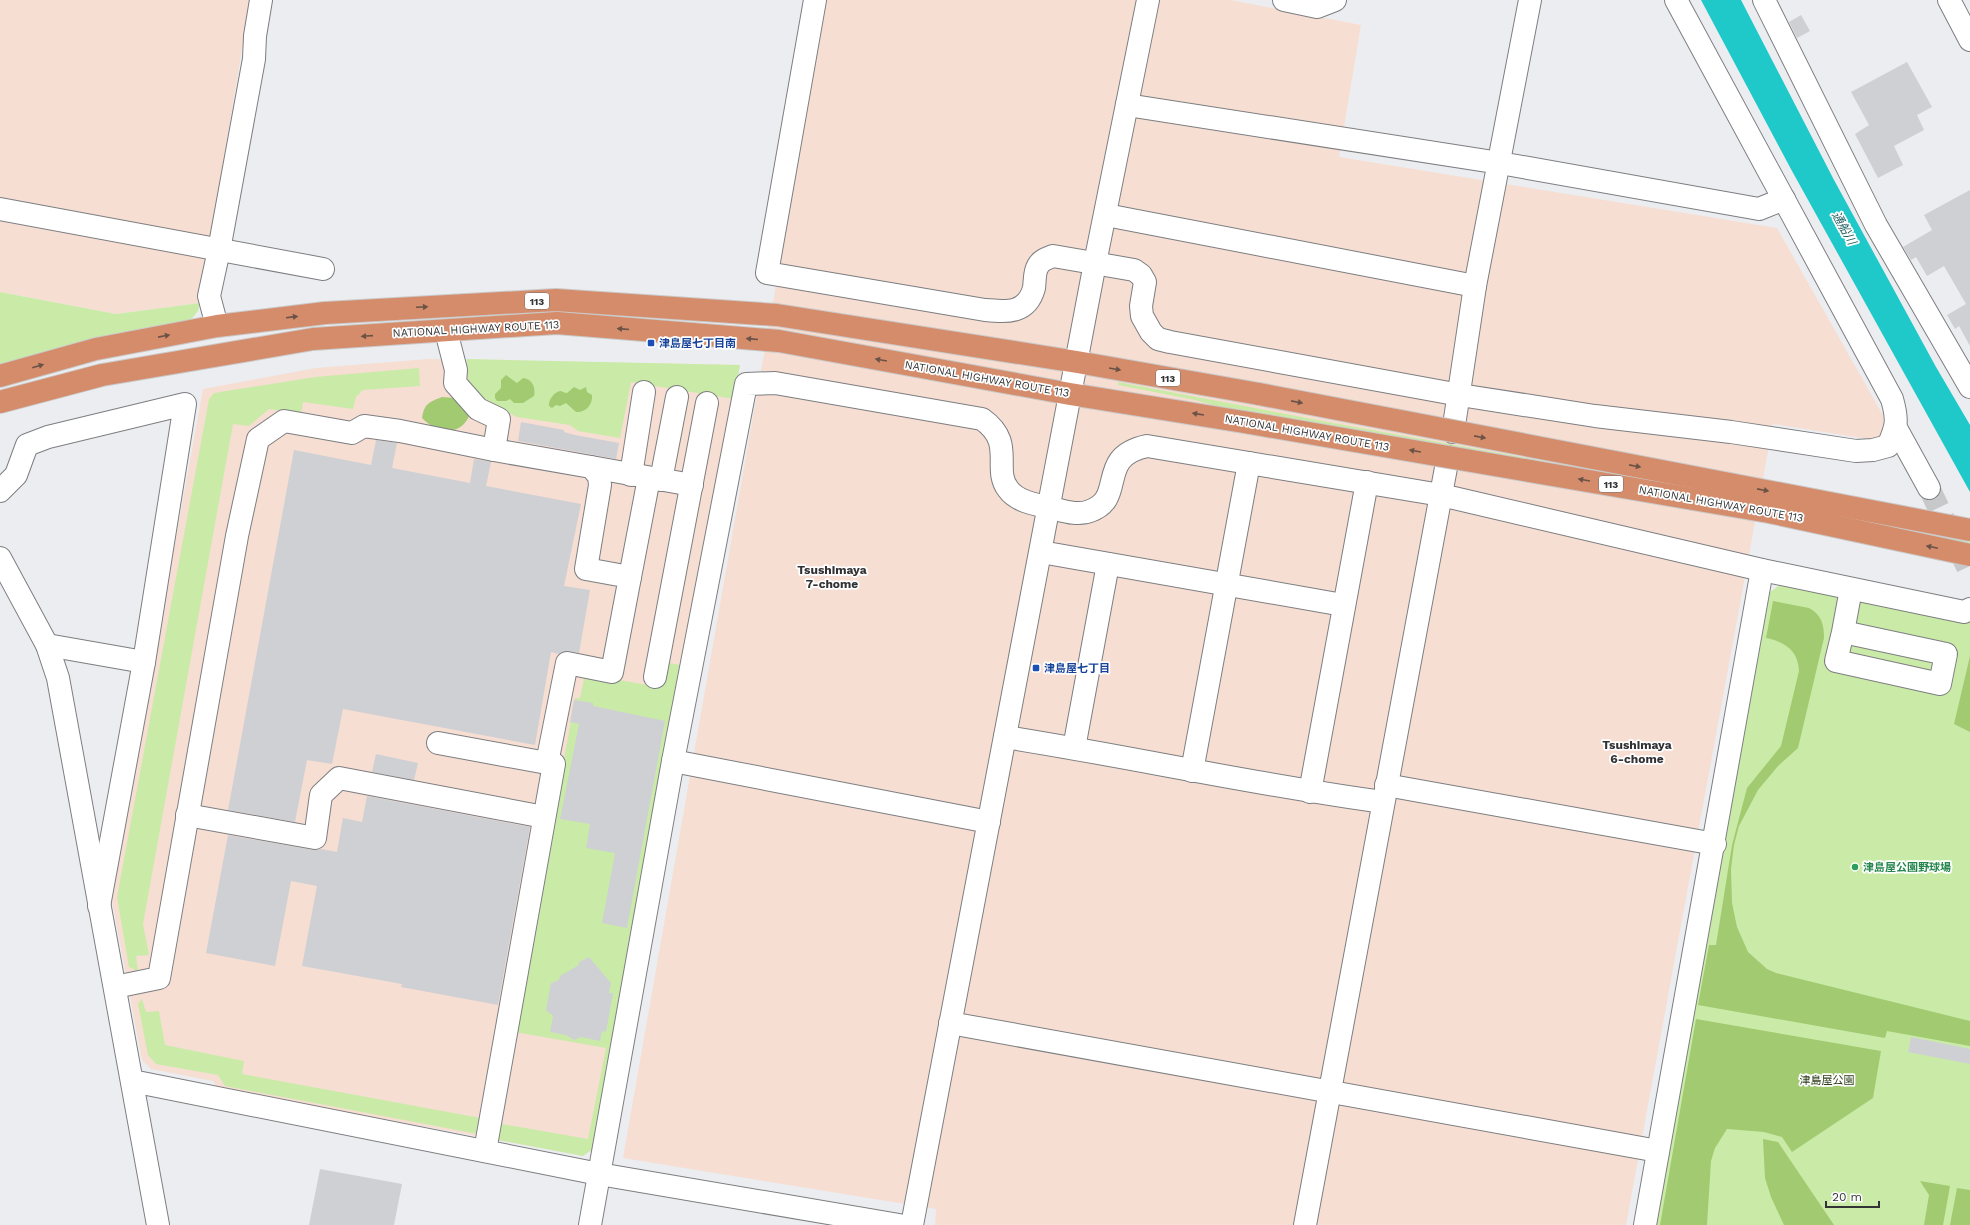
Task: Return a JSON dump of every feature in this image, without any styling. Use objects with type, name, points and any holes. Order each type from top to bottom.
[{"type":"highway","name":"NATIONAL HIGHWAY ROUTE 113","points":[[0,376],[96,349],[217,326],[324,313],[556,300],[777,314],[1077,362],[1259,394],[1970,530]]},
{"type":"highway","name":"NATIONAL HIGHWAY ROUTE 113","points":[[0,402],[102,375],[312,339],[558,323],[778,341],[1070,394],[1250,423],[1769,512],[1970,555]]},
{"type":"street","points":[[217,326],[209,296],[219,250],[254,59],[255,36],[261,0]]},
{"type":"street","points":[[815,0],[767,273],[985,310],[1005,312],[1021,308],[1029,300],[1038,266],[1044,260],[1053,256],[1134,270],[1141,275],[1145,282],[1141,306],[1142,316],[1151,332],[1158,340],[1243,357],[1460,395],[1595,416],[1731,432],[1856,451],[1873,450],[1888,446],[1896,428],[1896,412],[1892,399],[1676,0]]},
{"type":"street","points":[[912,1225],[1095,263],[1106,215],[1148,0]]},
{"type":"street","points":[[1284,0],[1317,7],[1334,0]]},
{"type":"street","points":[[1453,432],[1460,395],[1475,286],[1500,163],[1530,0]]},
{"type":"street","points":[[1764,0],[1876,225],[1970,387]]},
{"type":"street","points":[[1949,0],[1970,40]]},
{"type":"street","points":[[1127,105],[1500,163],[1759,209],[1784,199]]},
{"type":"street","points":[[0,209],[322,269]]},
{"type":"street","points":[[1106,215],[1475,286]]},
{"type":"street","points":[[446,330],[456,370],[455,383],[478,408],[499,419],[494,450]]},
{"type":"street","points":[[590,1225],[673,761],[746,384],[775,383],[982,419],[993,427],[1000,441],[1003,459],[1002,477],[1008,490],[1024,501],[1075,513],[1085,513],[1095,510],[1104,503],[1110,493],[1115,467],[1125,455],[1136,448],[1147,446],[1442,495],[1762,570],[1964,612],[1970,609]]},
{"type":"street","points":[[644,392],[647,478]]},
{"type":"street","points":[[547,763],[567,663],[612,672],[647,478],[677,397]]},
{"type":"street","points":[[655,678],[707,402]]},
{"type":"street","points":[[0,491],[16,475],[27,445],[48,437],[185,404],[144,662],[99,906]]},
{"type":"street","points":[[114,987],[159,978],[237,536],[258,439],[284,421],[352,433],[364,426],[725,493]]},
{"type":"street","points":[[1896,428],[1929,488]]},
{"type":"street","points":[[1305,1225],[1448,457]]},
{"type":"street","points":[[1192,771],[1249,463]]},
{"type":"street","points":[[591,467],[600,476],[600,485],[586,569],[630,577]]},
{"type":"street","points":[[1310,792],[1343,605],[1367,482]]},
{"type":"street","points":[[1040,552],[1343,605]]},
{"type":"street","points":[[0,558],[47,645],[58,678],[158,1225]]},
{"type":"street","points":[[1074,748],[1108,564]]},
{"type":"street","points":[[1645,1225],[1715,844],[1762,570]]},
{"type":"street","points":[[1843,632],[1851,589]]},
{"type":"street","points":[[47,645],[144,662]]},
{"type":"street","points":[[1005,737],[1074,748],[1310,792],[1385,794],[1715,844]]},
{"type":"street","points":[[438,743],[554,764],[485,1151]]},
{"type":"street","points":[[673,761],[989,822]]},
{"type":"street","points":[[187,815],[314,838],[321,795],[339,778],[544,817]]},
{"type":"street","points":[[950,1023],[1658,1150]]},
{"type":"street","points":[[132,1081],[599,1174],[899,1225]]},
{"type":"shaded area","points":[[0,0],[250,0],[200,303],[116,314],[0,292]]},
{"type":"shaded area","points":[[826,0],[1231,0],[1361,25],[1339,157],[1777,228],[1884,417],[1880,441],[1773,424],[1626,1225],[935,1225],[936,1209],[623,1158]]},
{"type":"shaded area","points":[[428,359],[740,365],[597,1146],[583,1156],[217,1088],[213,1081],[151,1069],[142,1060],[111,896],[203,389],[316,368]]},
{"type":"green space","points":[[0,292],[116,314],[200,303],[198,311],[189,322],[0,365]]},
{"type":"green space","points":[[467,359],[740,365],[734,399],[631,382],[620,438],[578,431],[570,425],[514,416],[473,389],[468,377]]},
{"type":"green space","points":[[419,368],[420,386],[363,390],[356,397],[353,409],[303,402],[301,414],[269,409],[249,426],[233,424],[143,924],[149,955],[136,956],[138,971],[129,967],[117,897],[209,399],[214,393],[315,377]]},
{"type":"green space","points":[[506,375],[517,383],[523,378],[529,380],[534,387],[534,396],[523,403],[514,403],[510,399],[506,401],[497,401],[495,394],[501,388],[501,380]]},
{"type":"green space","points":[[1118,382],[1339,424],[1970,538],[1970,544],[1259,418],[1195,400],[1118,385]]},
{"type":"green space","points":[[574,387],[580,390],[586,387],[587,392],[592,395],[590,405],[586,409],[576,412],[566,403],[560,406],[556,405],[552,408],[549,406],[554,394],[558,391],[567,393]]},
{"type":"green space","points":[[442,397],[454,398],[470,414],[461,427],[455,430],[441,430],[422,418],[424,410],[428,404]]},
{"type":"green space","name":"津島屋公園","points":[[1783,583],[1970,622],[1970,1225],[1654,1225],[1770,592]]},
{"type":"green space","points":[[1773,601],[1809,608],[1817,614],[1821,621],[1824,638],[1798,748],[1778,766],[1758,790],[1739,826],[1734,845],[1731,869],[1732,903],[1737,927],[1748,952],[1767,969],[1776,973],[1970,1021],[1970,1046],[1887,1031],[1885,1038],[1698,1005],[1709,945],[1716,945],[1732,845],[1747,788],[1781,746],[1799,671],[1796,658],[1789,648],[1779,642],[1766,638]]},
{"type":"green space","points":[[1970,656],[1970,732],[1954,724]]},
{"type":"green space","points":[[664,662],[685,666],[597,1146],[583,1156],[493,1139],[496,1123],[588,1139],[606,1048],[515,1032],[575,698],[580,698],[585,674],[659,687]]},
{"type":"green space","points":[[142,999],[146,1012],[159,1011],[165,1045],[244,1061],[242,1074],[486,1119],[483,1135],[225,1086],[218,1075],[156,1064],[148,1055],[138,1004]]},
{"type":"green space","points":[[1696,1019],[1881,1051],[1873,1098],[1792,1152],[1782,1137],[1764,1132],[1727,1129],[1715,1148],[1711,1161],[1707,1225],[1660,1225]]},
{"type":"green space","points":[[1763,1139],[1778,1142],[1834,1225],[1784,1225],[1771,1197],[1765,1178]]},
{"type":"green space","points":[[1920,1181],[1950,1186],[1943,1225],[1924,1225],[1929,1195]]},
{"type":"green space","points":[[1957,1188],[1970,1190],[1970,1225],[1950,1225]]},
{"type":"water","name":"通船川","points":[[1701,0],[1741,0],[1834,180],[1936,367],[1970,425],[1970,492],[1792,171]]},
{"type":"building","points":[[1801,15],[1810,31],[1797,38],[1789,22]]},
{"type":"building","points":[[1907,62],[1932,107],[1917,115],[1924,130],[1894,146],[1903,165],[1878,178],[1855,134],[1869,125],[1851,92]]},
{"type":"building","points":[[1970,190],[1970,346],[1959,326],[1955,329],[1947,315],[1966,304],[1944,266],[1927,276],[1916,257],[1911,260],[1903,247],[1932,230],[1924,215]]},
{"type":"building","points":[[521,422],[564,430],[564,432],[575,435],[619,443],[616,459],[518,441]]},
{"type":"building","points":[[376,440],[397,443],[392,468],[470,483],[474,459],[487,461],[491,462],[486,486],[581,504],[564,586],[590,590],[579,653],[569,651],[559,654],[551,652],[535,745],[343,709],[332,764],[307,760],[295,822],[228,810],[294,450],[371,465]]},
{"type":"building","points":[[574,700],[593,703],[593,706],[665,721],[627,928],[602,923],[615,853],[586,848],[590,824],[560,819],[579,724],[570,722]]},
{"type":"building","points":[[376,754],[418,763],[414,780],[372,772]]},
{"type":"building","points":[[367,796],[530,827],[498,1005],[401,987],[402,984],[302,966],[317,886],[291,881],[275,966],[206,953],[228,835],[313,850],[321,849],[337,852],[343,818],[362,822]]},
{"type":"building","points":[[589,957],[611,983],[609,993],[613,993],[606,1032],[602,1031],[600,1041],[581,1037],[574,1040],[566,1035],[550,1032],[553,1016],[546,1010],[551,983],[559,980],[560,976],[579,965],[579,962]]},
{"type":"building","points":[[1911,1037],[1970,1049],[1970,1064],[1908,1052]]},
{"type":"building","points":[[320,1169],[402,1184],[394,1225],[309,1225]]},
{"type":"tunnel","points":[[1929,488],[1970,573]]},
{"type":"place","name":"津島屋七丁目南","points":[[651,343]]},
{"type":"place","name":"津島屋七丁目","points":[[1036,668]]},
{"type":"place","name":"津島屋公園野球場","points":[[1855,867]]},
{"type":"district","name":"Tsushimaya 7-chome","points":[[832,577]]},
{"type":"district","name":"Tsushimaya 6-chome","points":[[1637,752]]}]
